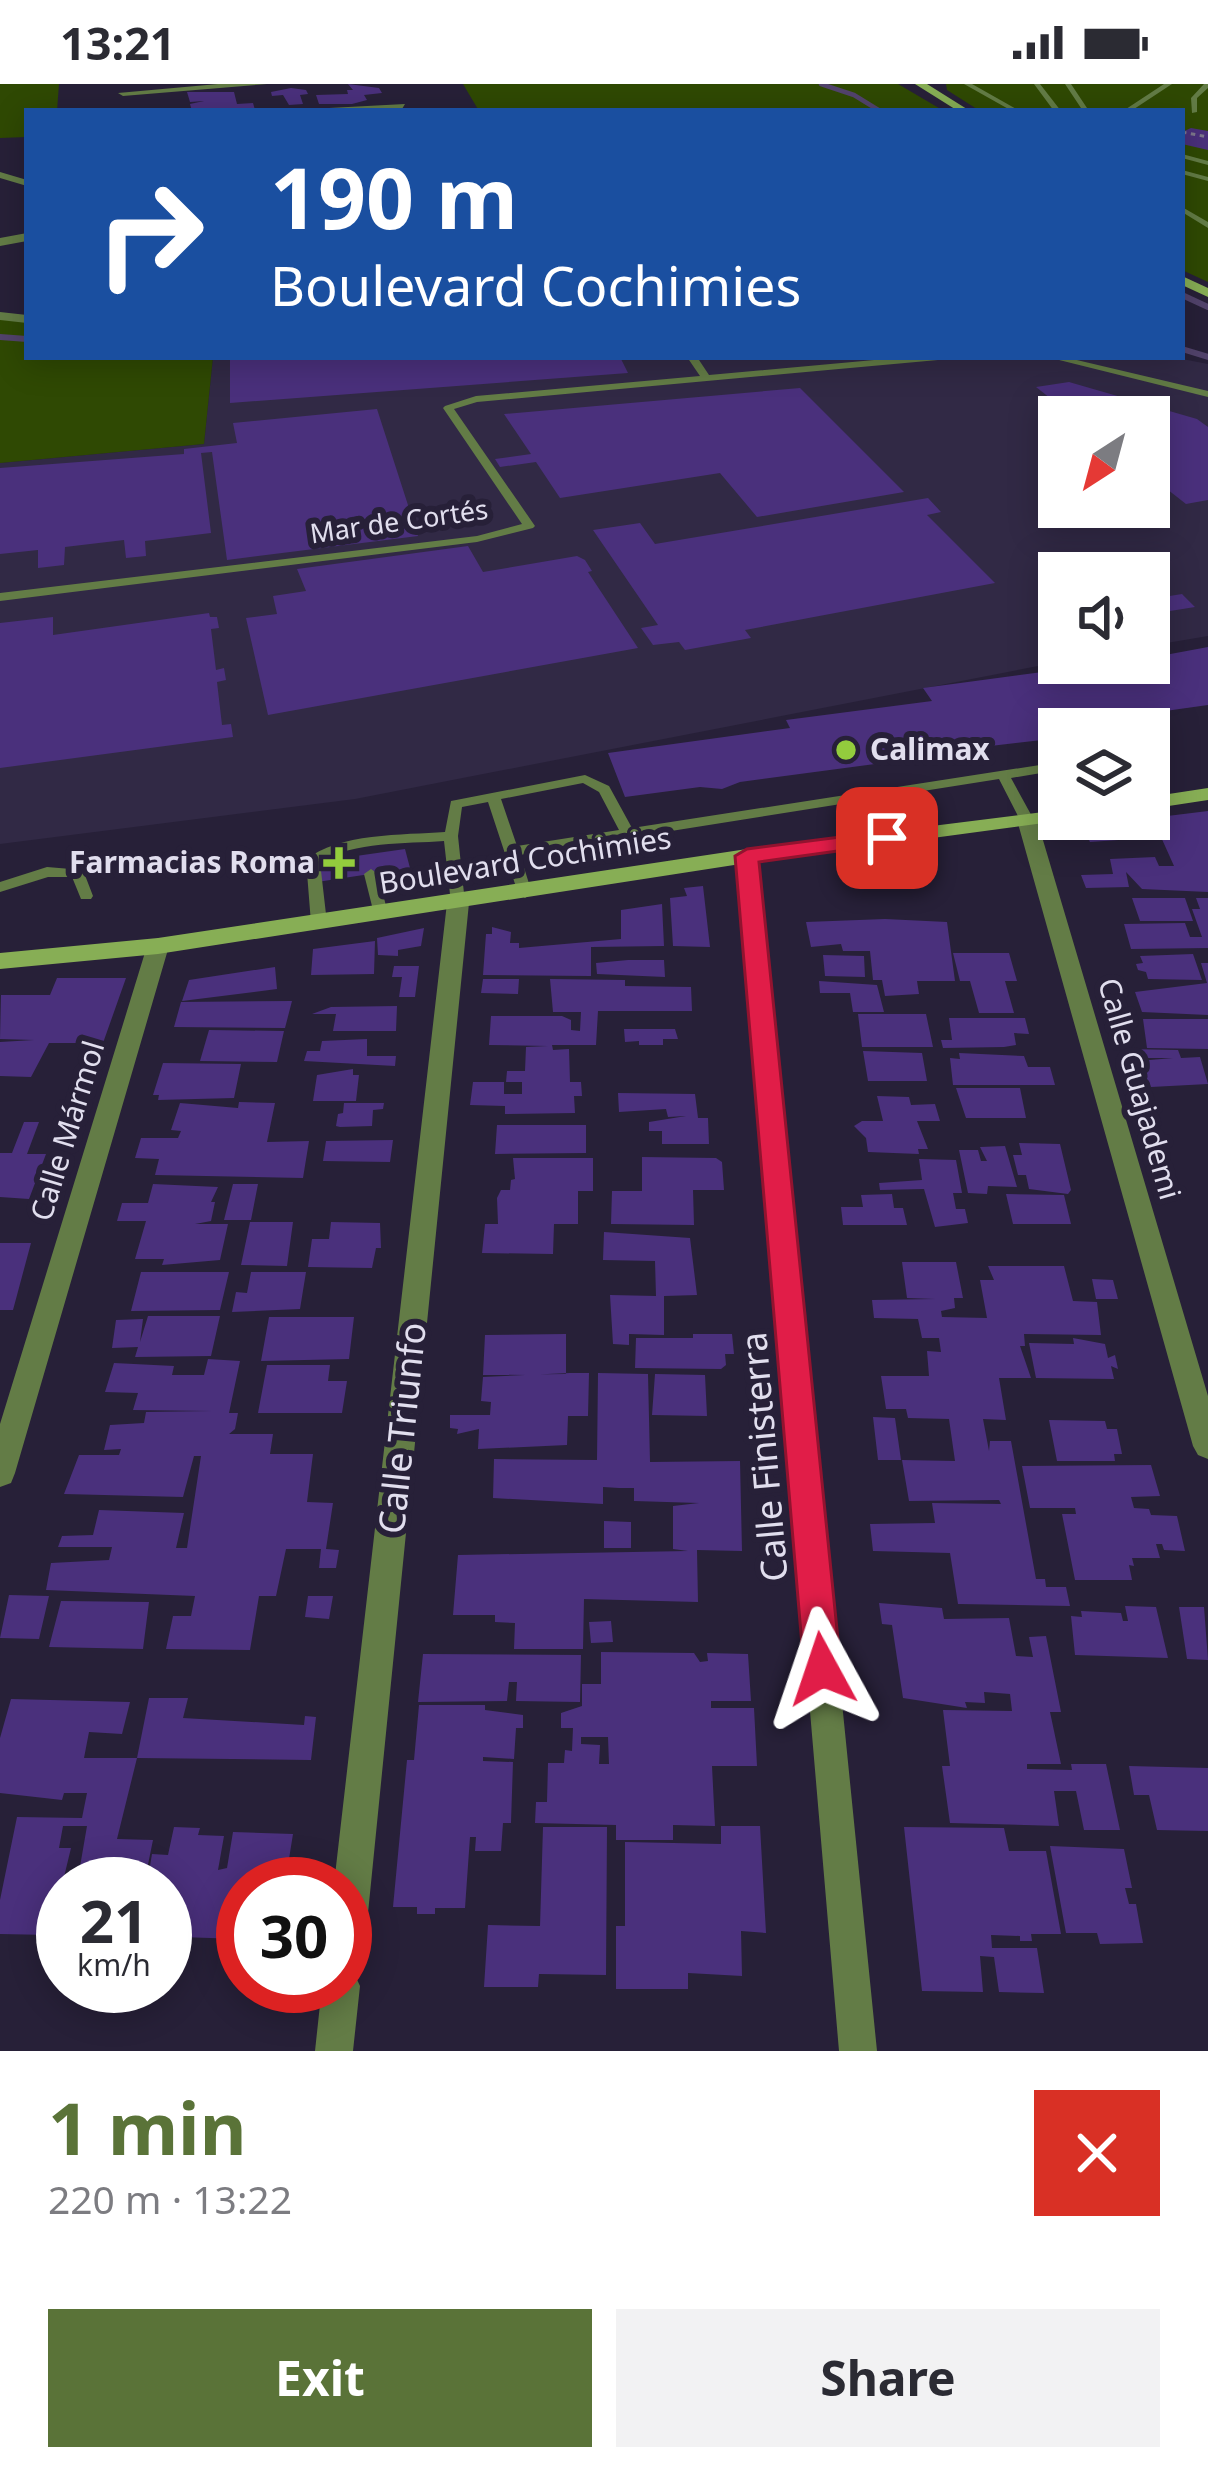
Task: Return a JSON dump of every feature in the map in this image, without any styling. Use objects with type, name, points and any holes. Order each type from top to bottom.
[{"type":"main road","points":[[920,84],[960,108]]},
{"type":"main road","points":[[1170,800],[1208,794]]},
{"type":"main road","name":"Boulevard Cochimies","points":[[4,956],[158,946],[747,856],[1038,819]]},
{"type":"street","points":[[123,89],[262,84]]},
{"type":"street","points":[[359,108],[401,104]]},
{"type":"street","name":"Calle Guajademi","points":[[1027,820],[1208,1446]]},
{"type":"street","name":"Calle Finisterra","points":[[747,856],[858,2051]]},
{"type":"street","name":"Calle Triunfo","points":[[355,1857],[458,903]]},
{"type":"street","name":"Calle Mármol","points":[[0,1473],[158,946]]},
{"type":"street","points":[[334,2051],[338,2013]]},
{"type":"lane","points":[[967,84],[1011,108]]},
{"type":"lane","points":[[1037,84],[1056,108]]},
{"type":"lane","points":[[1131,108],[1169,84]]},
{"type":"lane","points":[[1194,112],[1194,98],[1208,84]]},
{"type":"lane","points":[[1185,175],[1208,179]]},
{"type":"lane","points":[[694,360],[706,378]]},
{"type":"lane","name":"Mar de Cortés","points":[[0,597],[477,539],[529,526],[448,408],[476,399],[905,360]]},
{"type":"lane","points":[[1065,360],[1208,394]]},
{"type":"lane","points":[[513,851],[1038,770]]},
{"type":"lane","points":[[1003,776],[1027,820]]},
{"type":"lane","points":[[458,903],[451,836],[456,804],[586,779],[596,782],[628,834]]},
{"type":"lane","points":[[493,795],[525,892]]},
{"type":"lane","points":[[320,922],[313,860],[324,852],[451,836]]},
{"type":"lane","points":[[0,887],[66,869],[78,873],[86,896]]},
{"type":"lane","points":[[371,874],[381,914]]},
{"type":"shaded area","points":[[213,360],[1185,360],[1208,364],[1208,636],[1170,642],[1170,552],[1038,552],[1038,666],[355,799],[0,844],[0,463],[204,444]]},
{"type":"green space","points":[[0,84],[59,84],[57,108],[24,108],[24,137],[0,138]]},
{"type":"green space","points":[[463,84],[898,84],[939,108],[477,108]]},
{"type":"green space","points":[[946,84],[1208,84],[1208,282],[1185,271],[1185,108],[975,108],[947,90]]},
{"type":"green space","points":[[0,316],[24,319],[24,360],[213,360],[204,444],[0,463]]},
{"type":"building","points":[[348,84],[379,88],[382,93],[364,95],[367,100],[352,104],[319,104],[316,95],[348,94],[347,90],[353,90]]},
{"type":"building","points":[[306,90],[308,94],[300,95],[303,104],[289,105],[283,95],[272,96],[271,92]]},
{"type":"building","points":[[187,92],[234,92],[237,104],[253,103],[254,108],[191,108],[190,104],[204,101],[190,102]]},
{"type":"building","points":[[1185,131],[1208,131],[1208,150],[1185,145]]},
{"type":"building","points":[[230,360],[622,360],[628,373],[230,403]]},
{"type":"building","points":[[1069,382],[1117,396],[1047,396],[1036,387]]},
{"type":"building","points":[[800,388],[904,492],[757,517],[720,473],[560,498],[536,462],[500,467],[495,459],[531,454],[504,414]]},
{"type":"building","points":[[377,409],[418,536],[227,560],[212,452],[201,453],[211,533],[145,541],[146,556],[126,558],[124,540],[65,547],[64,565],[38,568],[38,550],[0,554],[0,468],[184,454],[184,449],[237,443],[233,423]]},
{"type":"building","points":[[1170,411],[1208,427],[1208,500],[1186,504],[1170,491]]},
{"type":"building","points":[[928,498],[941,512],[927,515],[995,583],[745,630],[751,638],[685,650],[679,642],[653,645],[641,628],[658,625],[593,530],[640,523],[655,544]]},
{"type":"building","points":[[468,546],[483,572],[577,556],[585,560],[592,571],[588,572],[638,648],[268,715],[246,618],[277,614],[273,596],[306,591],[297,569]]},
{"type":"building","points":[[1182,594],[1195,607],[1170,611],[1170,596]]},
{"type":"building","points":[[209,613],[217,617],[219,628],[211,629],[216,670],[224,668],[226,680],[217,682],[222,725],[231,724],[233,737],[0,768],[0,623],[53,617],[53,635]]},
{"type":"building","points":[[1208,647],[1208,705],[1170,710],[1038,708],[1038,740],[888,758],[890,762],[740,782],[722,789],[700,787],[625,797],[608,753],[790,728],[786,720],[932,701],[923,688],[1038,673],[1038,684],[1170,684],[1170,654]]},
{"type":"building","points":[[1208,811],[1208,892],[1142,889],[1126,872],[1129,887],[1086,888],[1081,875],[1113,874],[1110,859],[1155,857],[1159,866],[1174,866],[1162,840],[1170,840],[1170,816]]},
{"type":"building","points":[[405,849],[410,868],[317,882],[314,862]]},
{"type":"building","points":[[703,886],[710,947],[673,946],[670,898],[687,896],[684,888]]},
{"type":"building","points":[[1132,898],[1185,898],[1193,921],[1140,921]]},
{"type":"building","points":[[1196,898],[1208,898],[1208,948],[1131,949],[1124,924],[1185,923],[1190,937],[1202,937],[1192,909],[1200,909]]},
{"type":"building","points":[[662,904],[664,946],[591,947],[591,976],[483,975],[486,934],[492,934],[492,927],[511,932],[510,943],[519,943],[519,948],[621,939],[621,910]]},
{"type":"building","points":[[806,922],[947,922],[955,981],[917,981],[919,994],[885,996],[882,980],[873,980],[870,951],[843,951],[841,944],[811,947]]},
{"type":"building","points":[[424,928],[421,946],[398,950],[398,956],[378,955],[377,938]]},
{"type":"building","points":[[375,941],[374,974],[311,975],[313,949]]},
{"type":"building","points":[[953,953],[1009,953],[1017,981],[1005,981],[1014,1013],[979,1013],[970,981],[960,981]]},
{"type":"building","points":[[1193,954],[1202,980],[1148,979],[1136,964],[1143,963],[1140,956]]},
{"type":"building","points":[[823,955],[864,956],[865,977],[825,976]]},
{"type":"building","points":[[664,960],[665,977],[597,974],[596,963]]},
{"type":"building","points":[[1201,963],[1208,963],[1208,1015],[1142,1012],[1135,992],[1207,983]]},
{"type":"building","points":[[394,966],[419,966],[415,997],[399,997],[402,977],[392,977]]},
{"type":"building","points":[[275,967],[277,989],[182,1001],[189,980]]},
{"type":"building","points":[[57,978],[126,978],[103,1043],[49,1043],[31,1077],[0,1076],[0,1042],[34,1040],[0,1039],[1,995],[50,995]]},
{"type":"building","points":[[483,979],[519,979],[518,994],[481,993]]},
{"type":"building","points":[[550,979],[691,987],[692,1011],[598,1011],[596,1045],[552,1045],[553,1050],[569,1049],[570,1082],[581,1082],[582,1096],[574,1096],[575,1113],[505,1114],[505,1106],[470,1105],[473,1082],[504,1082],[504,1094],[522,1094],[522,1082],[506,1082],[507,1071],[525,1071],[526,1047],[548,1046],[489,1045],[491,1016],[562,1016],[571,1020],[571,1030],[580,1031],[581,1012],[553,1012]]},
{"type":"building","points":[[819,981],[877,985],[884,1012],[853,1012],[850,993],[820,993]]},
{"type":"building","points":[[292,1001],[285,1028],[174,1027],[181,1002]]},
{"type":"building","points":[[397,1006],[396,1031],[333,1031],[336,1014],[312,1014],[331,1007]]},
{"type":"building","points":[[858,1014],[926,1014],[933,1047],[862,1047]]},
{"type":"building","points":[[949,1018],[1025,1018],[1029,1034],[1014,1033],[1016,1045],[1004,1047],[943,1048],[941,1040],[952,1040]]},
{"type":"building","points":[[1143,1019],[1208,1019],[1208,1049],[1147,1048]]},
{"type":"building","points":[[624,1029],[675,1029],[678,1039],[663,1039],[663,1045],[639,1045],[639,1041],[625,1042]]},
{"type":"building","points":[[209,1030],[284,1031],[277,1062],[200,1061]]},
{"type":"building","points":[[367,1039],[367,1056],[396,1056],[395,1066],[304,1061],[307,1051],[320,1051],[322,1041]]},
{"type":"building","points":[[1126,1049],[1178,1050],[1181,1058],[1200,1057],[1208,1084],[1151,1087],[1138,1061],[1173,1058],[1129,1058]]},
{"type":"building","points":[[863,1051],[922,1053],[927,1081],[868,1081]]},
{"type":"building","points":[[959,1053],[1024,1056],[1028,1067],[1050,1067],[1055,1085],[953,1085],[950,1058],[960,1059]]},
{"type":"building","points":[[163,1063],[241,1064],[234,1098],[158,1100],[159,1095],[153,1095]]},
{"type":"building","points":[[353,1069],[353,1075],[359,1075],[356,1101],[313,1101],[317,1075]]},
{"type":"building","points":[[956,1088],[1020,1088],[1026,1118],[966,1118]]},
{"type":"building","points":[[618,1093],[695,1094],[698,1118],[708,1118],[709,1144],[662,1144],[662,1131],[649,1131],[649,1122],[686,1116],[668,1117],[666,1109],[619,1112]]},
{"type":"building","points":[[877,1096],[909,1097],[911,1105],[935,1104],[940,1121],[917,1121],[928,1149],[918,1149],[919,1154],[868,1152],[866,1138],[854,1126],[883,1121]]},
{"type":"building","points":[[239,1102],[275,1103],[267,1142],[309,1141],[303,1178],[155,1175],[159,1159],[135,1158],[141,1138],[178,1138],[181,1131],[171,1130],[180,1103],[238,1108]]},
{"type":"building","points":[[344,1103],[384,1103],[383,1109],[373,1110],[372,1126],[336,1126]]},
{"type":"building","points":[[24,1122],[39,1122],[27,1154],[46,1154],[29,1199],[0,1197],[0,1153],[12,1153]]},
{"type":"building","points":[[497,1125],[586,1125],[586,1153],[495,1154]]},
{"type":"building","points":[[393,1140],[390,1162],[323,1161],[326,1141]]},
{"type":"building","points":[[1019,1143],[1060,1144],[1068,1194],[1029,1189],[1026,1175],[1018,1175],[1013,1155],[1022,1155]]},
{"type":"building","points":[[1005,1146],[1017,1187],[988,1186],[987,1194],[968,1193],[959,1150],[978,1150],[981,1161],[987,1161],[980,1147]]},
{"type":"building","points":[[642,1157],[716,1158],[722,1162],[724,1190],[693,1190],[694,1225],[611,1224],[612,1191],[642,1191]]},
{"type":"building","points":[[513,1158],[593,1158],[593,1191],[578,1191],[578,1224],[554,1224],[553,1254],[482,1253],[485,1224],[498,1224],[497,1198],[501,1190],[510,1190],[515,1179]]},
{"type":"building","points":[[919,1159],[956,1160],[962,1193],[953,1193],[956,1209],[965,1209],[968,1223],[935,1227],[924,1189],[880,1190],[879,1183],[922,1180]]},
{"type":"building","points":[[153,1184],[218,1187],[211,1202],[215,1202],[211,1221],[195,1224],[228,1224],[220,1260],[162,1265],[164,1259],[135,1259],[146,1221],[117,1221],[122,1203],[148,1203]]},
{"type":"building","points":[[233,1184],[258,1184],[251,1220],[224,1220]]},
{"type":"building","points":[[892,1194],[894,1208],[903,1208],[907,1225],[843,1225],[841,1207],[863,1207],[861,1195]]},
{"type":"building","points":[[1006,1194],[1064,1195],[1071,1224],[1013,1224]]},
{"type":"building","points":[[250,1222],[293,1222],[287,1266],[241,1265]]},
{"type":"building","points":[[331,1222],[380,1223],[381,1248],[376,1248],[372,1268],[308,1267],[312,1239],[329,1239]]},
{"type":"building","points":[[604,1232],[690,1238],[697,1295],[664,1296],[664,1335],[629,1334],[629,1345],[613,1344],[610,1295],[656,1296],[655,1261],[603,1260]]},
{"type":"building","points":[[0,1243],[31,1243],[13,1310],[0,1310]]},
{"type":"building","points":[[902,1262],[956,1262],[963,1298],[954,1298],[955,1308],[941,1311],[942,1317],[987,1318],[980,1280],[994,1280],[988,1266],[1064,1266],[1073,1301],[1097,1302],[1101,1335],[1024,1334],[1025,1346],[1020,1346],[1031,1378],[999,1378],[1006,1420],[983,1419],[989,1451],[990,1441],[1011,1441],[1036,1579],[1045,1579],[1046,1587],[1066,1587],[1070,1606],[958,1604],[950,1553],[873,1551],[870,1524],[935,1523],[932,1503],[1001,1504],[999,1500],[909,1501],[902,1460],[955,1461],[949,1419],[908,1418],[906,1409],[886,1409],[881,1376],[929,1376],[927,1351],[941,1352],[939,1338],[922,1338],[918,1319],[874,1318],[872,1300],[935,1299],[907,1298]]},
{"type":"building","points":[[141,1272],[229,1272],[220,1310],[131,1311]]},
{"type":"building","points":[[251,1272],[306,1272],[300,1309],[232,1312],[236,1292],[247,1293]]},
{"type":"building","points":[[1092,1279],[1113,1280],[1118,1299],[1096,1299]]},
{"type":"building","points":[[148,1316],[220,1316],[211,1356],[135,1357],[138,1347],[112,1348],[116,1320],[143,1319],[140,1342]]},
{"type":"building","points":[[269,1317],[354,1317],[349,1359],[261,1361]]},
{"type":"building","points":[[566,1334],[566,1374],[483,1375],[485,1335]]},
{"type":"building","points":[[693,1334],[732,1334],[734,1354],[725,1354],[726,1365],[721,1369],[635,1368],[636,1338],[693,1338]]},
{"type":"building","points":[[1073,1338],[1105,1344],[1108,1358],[1115,1355],[1114,1379],[1036,1378],[1029,1343],[1074,1344]]},
{"type":"building","points":[[208,1359],[240,1361],[229,1413],[238,1413],[229,1434],[273,1434],[270,1454],[313,1454],[307,1502],[333,1503],[326,1549],[339,1550],[336,1568],[319,1568],[321,1549],[286,1549],[276,1596],[259,1596],[250,1650],[166,1649],[173,1616],[191,1616],[195,1596],[46,1590],[51,1563],[109,1560],[112,1547],[58,1547],[62,1536],[93,1535],[99,1510],[184,1513],[176,1548],[187,1548],[201,1456],[194,1456],[183,1497],[64,1494],[79,1455],[119,1455],[121,1449],[104,1450],[110,1425],[144,1423],[146,1412],[211,1411],[133,1410],[138,1393],[105,1392],[114,1363],[174,1366],[172,1375],[204,1375]]},
{"type":"building","points":[[267,1365],[330,1365],[328,1381],[347,1381],[342,1413],[258,1413]]},
{"type":"building","points":[[589,1373],[588,1416],[568,1416],[567,1445],[478,1449],[479,1429],[457,1434],[458,1429],[450,1428],[450,1415],[490,1415],[491,1402],[481,1401],[483,1377]]},
{"type":"building","points":[[598,1373],[648,1374],[650,1462],[740,1461],[742,1551],[697,1550],[698,1602],[584,1599],[583,1649],[514,1649],[515,1623],[495,1622],[495,1615],[453,1615],[458,1555],[688,1551],[673,1549],[673,1506],[699,1503],[634,1501],[634,1488],[603,1487],[603,1504],[493,1498],[494,1459],[597,1460]]},
{"type":"building","points":[[655,1374],[705,1375],[707,1416],[652,1415]]},
{"type":"building","points":[[873,1417],[895,1418],[901,1460],[878,1460]]},
{"type":"building","points":[[1049,1420],[1105,1421],[1107,1429],[1117,1429],[1122,1454],[1114,1454],[1115,1461],[1057,1461]]},
{"type":"building","points":[[1151,1465],[1160,1496],[1131,1497],[1134,1508],[1149,1509],[1151,1515],[1177,1516],[1185,1551],[1164,1550],[1156,1544],[1160,1558],[1132,1558],[1132,1580],[1075,1580],[1062,1514],[1076,1514],[1075,1508],[1030,1508],[1022,1466]]},
{"type":"building","points":[[604,1521],[631,1522],[631,1548],[604,1548]]},
{"type":"building","points":[[9,1595],[49,1596],[39,1639],[0,1638]]},
{"type":"building","points":[[308,1596],[333,1596],[329,1619],[305,1617]]},
{"type":"building","points":[[61,1601],[149,1602],[143,1649],[49,1647]]},
{"type":"building","points":[[879,1603],[942,1608],[944,1619],[1009,1618],[1016,1656],[1033,1657],[1029,1637],[1046,1636],[1061,1712],[1050,1712],[1061,1764],[1027,1764],[1027,1769],[1072,1770],[1071,1764],[1106,1764],[1120,1830],[1084,1830],[1076,1791],[1054,1791],[1059,1826],[950,1823],[942,1766],[950,1766],[943,1710],[1012,1711],[1010,1694],[984,1692],[985,1703],[965,1702],[967,1708],[903,1698],[892,1625],[882,1624]]},
{"type":"building","points":[[1125,1606],[1156,1607],[1168,1658],[1075,1655],[1071,1616],[1082,1617],[1081,1611],[1121,1613],[1123,1621],[1128,1621]]},
{"type":"building","points":[[1179,1607],[1204,1607],[1208,1660],[1187,1659]]},
{"type":"building","points":[[611,1621],[613,1642],[591,1643],[589,1622]]},
{"type":"building","points":[[601,1652],[694,1653],[700,1662],[708,1661],[707,1653],[748,1654],[751,1701],[711,1701],[711,1708],[754,1708],[757,1766],[712,1766],[715,1826],[673,1825],[673,1840],[616,1840],[616,1825],[535,1823],[536,1802],[547,1802],[548,1763],[564,1763],[565,1750],[572,1751],[573,1728],[561,1728],[561,1713],[582,1706],[582,1684],[601,1684]],"holes":[[[581,1737],[608,1737],[609,1764],[599,1764],[600,1745],[581,1744]]]},
{"type":"building","points":[[423,1654],[581,1655],[580,1702],[516,1701],[517,1682],[509,1682],[507,1701],[418,1702]]},
{"type":"building","points":[[149,1698],[188,1698],[183,1718],[304,1725],[305,1716],[316,1717],[311,1760],[137,1758]]},
{"type":"building","points":[[11,1699],[130,1702],[122,1734],[89,1732],[84,1758],[137,1758],[117,1839],[153,1840],[150,1857],[82,1857],[87,1826],[63,1826],[59,1848],[71,1848],[69,1857],[36,1857],[36,1935],[0,1934],[0,1900],[17,1817],[82,1818],[87,1793],[64,1793],[62,1800],[0,1793],[0,1738]]},
{"type":"building","points":[[419,1705],[485,1705],[485,1710],[523,1715],[523,1728],[516,1728],[514,1759],[483,1757],[483,1761],[513,1762],[511,1823],[503,1823],[501,1851],[475,1851],[476,1837],[470,1837],[465,1908],[435,1908],[435,1914],[417,1914],[417,1907],[393,1907],[407,1760],[414,1760]]},
{"type":"building","points":[[1129,1766],[1208,1768],[1208,1831],[1157,1830],[1149,1795],[1134,1795]]},
{"type":"building","points":[[721,1826],[760,1826],[766,1933],[741,1931],[742,1976],[688,1973],[688,1989],[616,1989],[616,1926],[625,1926],[625,1842],[721,1844]]},
{"type":"building","points":[[174,1827],[200,1828],[198,1835],[224,1836],[220,1857],[216,1857],[216,1938],[192,1937],[192,1857],[152,1857],[168,1855]]},
{"type":"building","points":[[543,1827],[607,1827],[606,1975],[539,1974],[538,1987],[484,1987],[488,1925],[540,1926]]},
{"type":"building","points":[[904,1827],[1004,1828],[1009,1851],[1046,1851],[1061,1934],[1031,1934],[1032,1941],[991,1935],[992,1948],[1037,1948],[1044,1993],[999,1992],[994,1957],[980,1956],[983,1992],[922,1991]]},
{"type":"building","points":[[233,1832],[293,1834],[289,1857],[229,1857]]},
{"type":"building","points":[[1050,1846],[1124,1849],[1132,1888],[1125,1888],[1129,1904],[1136,1904],[1143,1943],[1100,1944],[1097,1933],[1066,1933]]},
{"type":"waterway","points":[[821,84],[875,108]]},
{"type":"waterway","points":[[1185,296],[1208,307]]},
{"type":"waterway","points":[[0,337],[24,339]]},
{"type":"waterway","points":[[1185,350],[1208,357]]},
{"type":"place","name":"Calimax","points":[[846,750]]},
{"type":"place","name":"Farmacias Roma","points":[[339,863]]},
{"type":"route","points":[[822,1669],[747,856],[887,838]]}]
